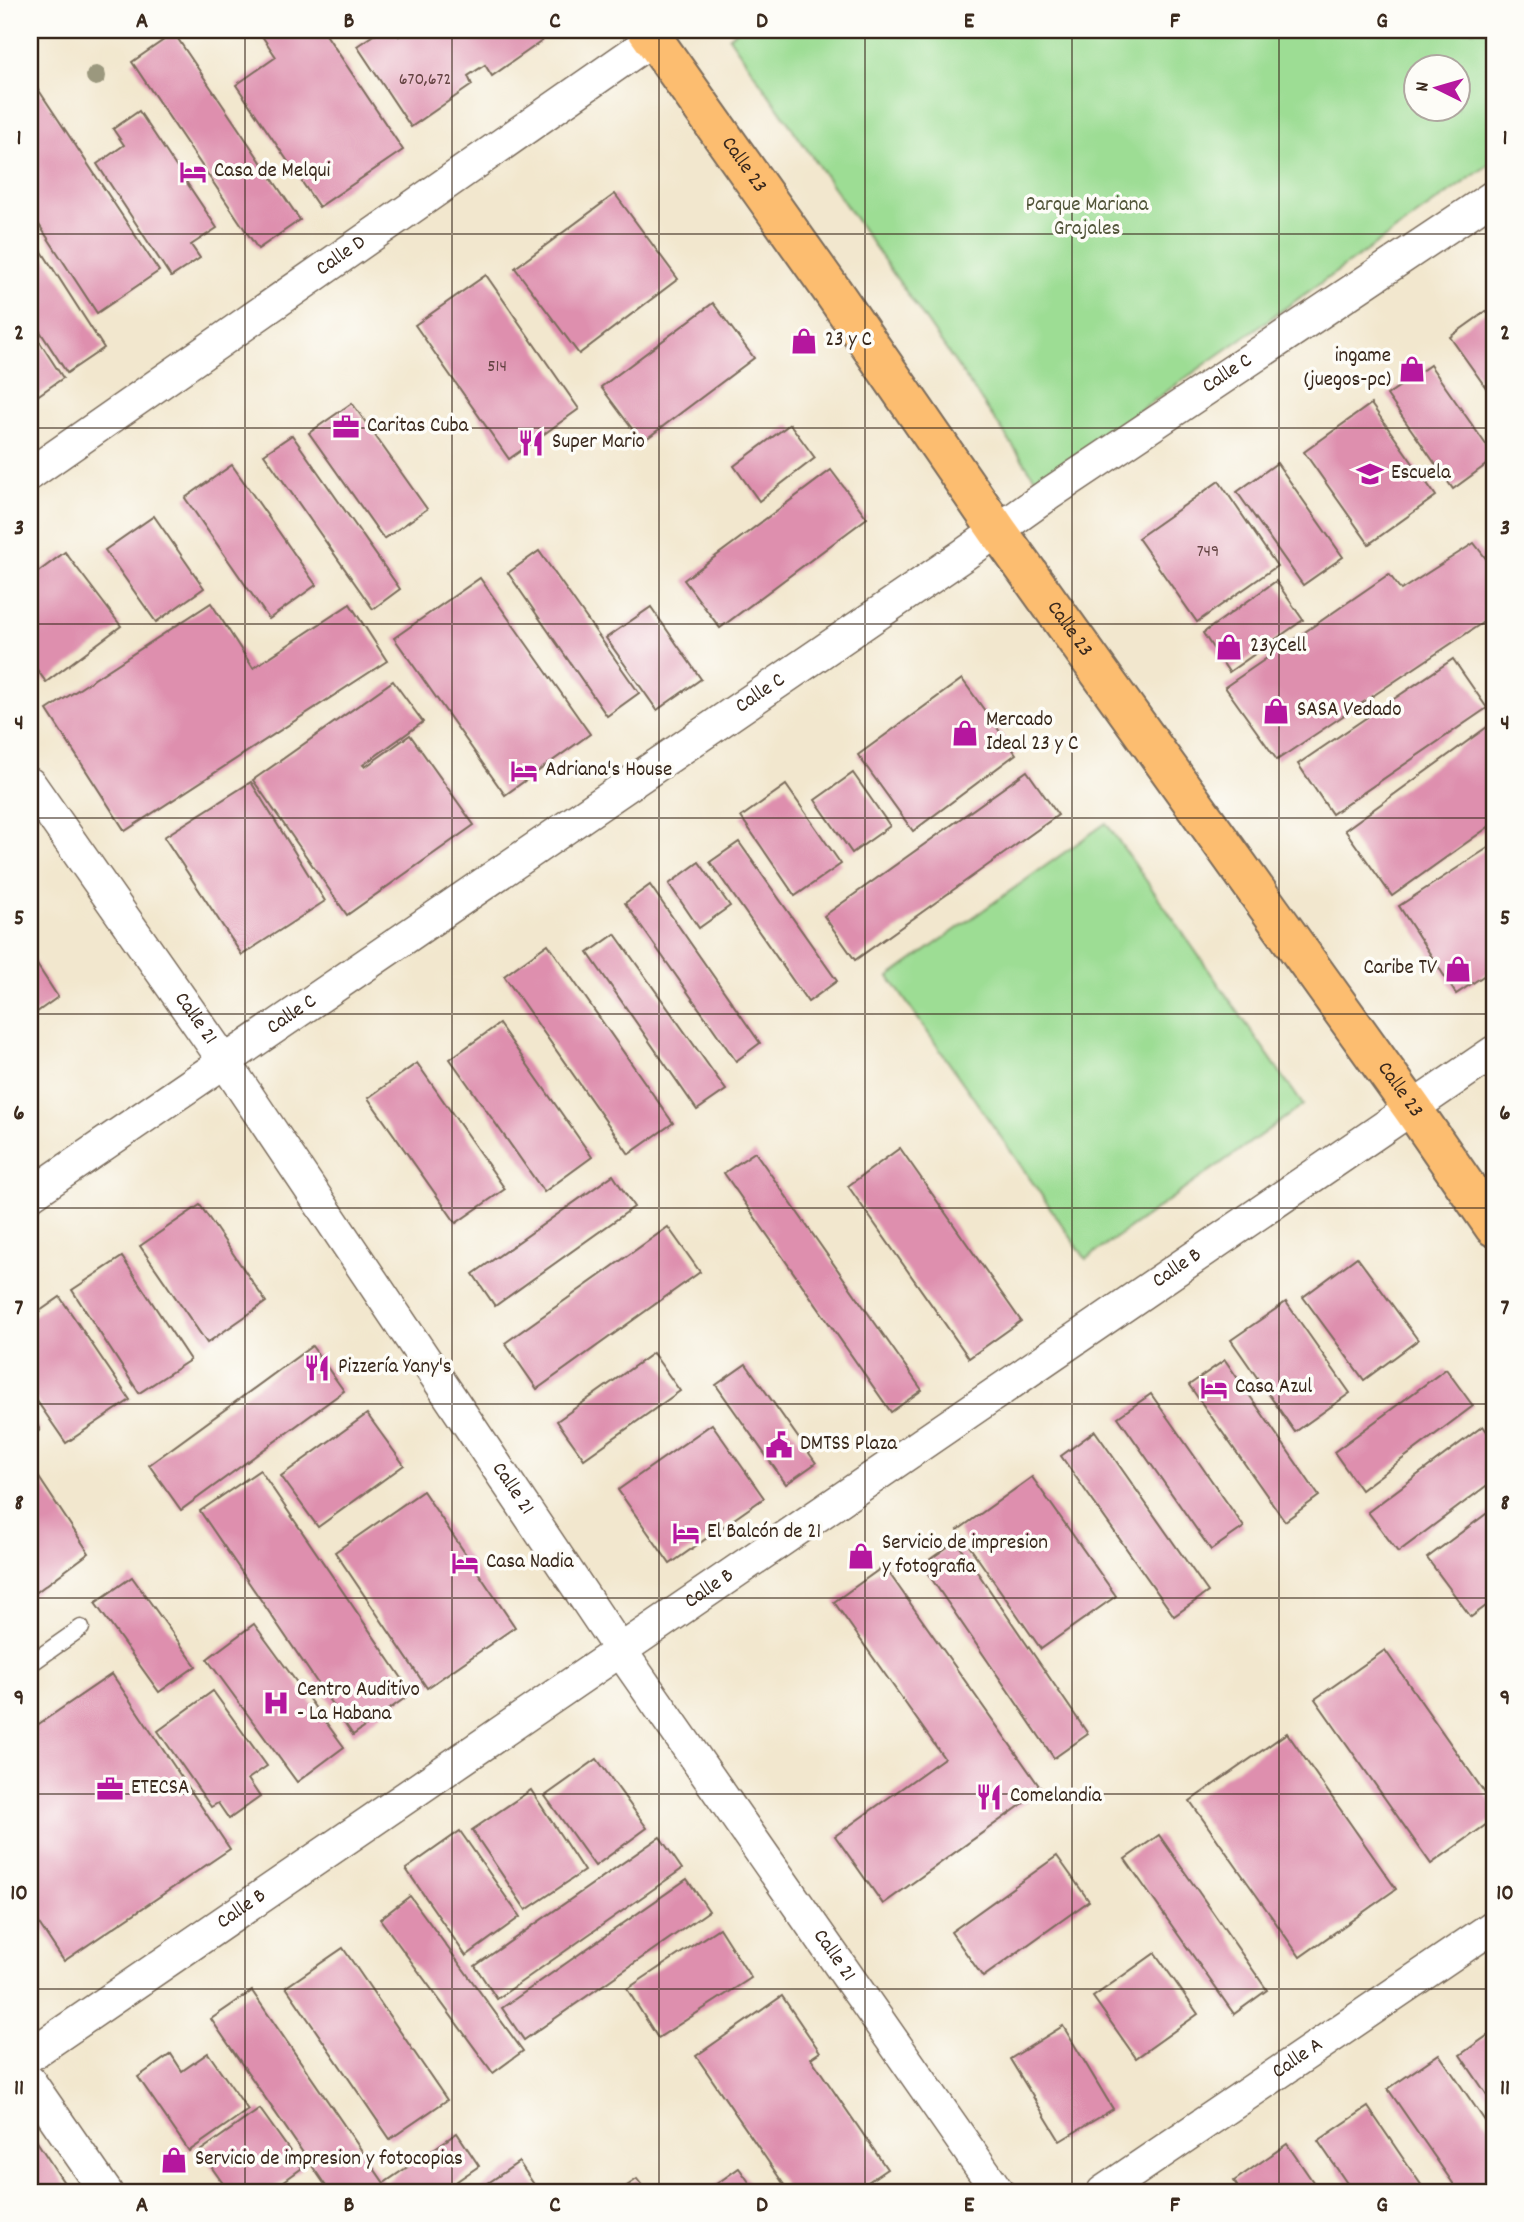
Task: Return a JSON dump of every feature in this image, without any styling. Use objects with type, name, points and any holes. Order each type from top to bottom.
[{"type":"main road","name":"Calle 23","points":[[650,34],[998,531],[1412,1108],[1494,1227]]},
{"type":"street","name":"Calle D","points":[[30,474],[650,34]]},
{"type":"street","name":"Calle C","points":[[30,1195],[1049,494],[1494,196]]},
{"type":"street","name":"Calle 21","points":[[30,784],[225,1062],[620,1650],[998,2192]]},
{"type":"street","name":"Calle B","points":[[30,2055],[1494,1052]]},
{"type":"street","name":"Calle A","points":[[1103,2192],[1494,1927]]},
{"type":"street","points":[[30,2082],[106,2192]]},
{"type":"lane","points":[[30,1664],[81,1628]]},
{"type":"green space","name":"Parque Mariana Grajales","points":[[738,30],[1494,30],[1494,161],[1038,482],[729,37]]},
{"type":"green space","points":[[1106,823],[1303,1105],[1086,1259],[889,977]]},
{"type":"building","points":[[258,30],[323,30],[403,150],[319,207],[236,85],[276,57]]},
{"type":"building","points":[[381,30],[395,30],[399,36],[408,30],[534,30],[542,41],[492,76],[485,65],[468,76],[472,85],[411,127],[357,46]]},
{"type":"building","points":[[174,33],[300,220],[258,249],[132,62]]},
{"type":"building","points":[[30,77],[159,271],[97,313],[30,211]]},
{"type":"building","points":[[139,111],[217,228],[191,245],[200,258],[171,277],[97,164],[124,145],[113,129]]},
{"type":"building","points":[[615,194],[678,279],[579,354],[515,268]]},
{"type":"building","points":[[30,233],[104,348],[67,373],[30,316]]},
{"type":"building","points":[[486,275],[579,409],[509,459],[415,325]]},
{"type":"building","points":[[713,303],[754,358],[642,442],[601,387]]},
{"type":"building","points":[[1492,307],[1494,310],[1494,399],[1450,337]]},
{"type":"building","points":[[30,327],[63,378],[30,401]]},
{"type":"building","points":[[1430,365],[1494,456],[1494,459],[1453,489],[1387,395]]},
{"type":"building","points":[[352,403],[427,509],[384,539],[309,433]]},
{"type":"building","name":"Escuela","points":[[1371,404],[1436,496],[1369,544],[1304,452]]},
{"type":"building","points":[[790,424],[815,458],[759,501],[734,466]]},
{"type":"building","points":[[292,435],[400,589],[373,609],[264,454]]},
{"type":"building","points":[[1277,463],[1343,557],[1303,585],[1237,492]]},
{"type":"building","points":[[232,465],[316,585],[269,619],[185,498]]},
{"type":"building","points":[[831,470],[867,518],[720,628],[684,580]]},
{"type":"building","points":[[1219,481],[1277,566],[1197,622],[1138,538]]},
{"type":"building","points":[[154,516],[204,588],[156,622],[105,550]]},
{"type":"building","points":[[1474,543],[1494,569],[1494,615],[1277,760],[1225,687],[1389,574],[1401,590]]},
{"type":"building","points":[[539,551],[639,693],[607,716],[508,573]]},
{"type":"building","points":[[65,552],[121,626],[46,682],[30,660],[30,578]]},
{"type":"building","points":[[480,578],[590,734],[505,795],[394,638]]},
{"type":"building","points":[[1276,581],[1303,620],[1229,672],[1203,633]]},
{"type":"building","points":[[211,603],[253,668],[350,604],[387,661],[125,831],[47,710]]},
{"type":"building","points":[[651,607],[701,679],[657,710],[606,638]]},
{"type":"building","points":[[1453,659],[1487,708],[1332,814],[1298,764]]},
{"type":"building","points":[[962,679],[1016,754],[913,831],[858,755]]},
{"type":"building","points":[[393,681],[423,722],[363,765],[365,767],[410,735],[474,825],[347,915],[253,780]]},
{"type":"building","points":[[1494,722],[1494,823],[1392,896],[1345,830]]},
{"type":"building","points":[[1027,771],[1058,815],[855,960],[824,916]]},
{"type":"building","points":[[853,773],[890,826],[852,853],[815,800]]},
{"type":"building","points":[[251,782],[325,901],[242,955],[164,837]]},
{"type":"building","points":[[786,785],[841,864],[795,896],[741,817]]},
{"type":"building","points":[[739,842],[837,981],[808,1002],[710,862]]},
{"type":"building","points":[[1494,844],[1494,969],[1456,994],[1399,906]]},
{"type":"building","points":[[699,862],[730,906],[699,928],[669,884]]},
{"type":"building","points":[[650,885],[760,1043],[736,1061],[625,903]]},
{"type":"building","points":[[615,934],[726,1090],[697,1110],[588,953]]},
{"type":"building","points":[[548,944],[673,1123],[629,1154],[504,976]]},
{"type":"building","points":[[30,954],[58,997],[30,1017]]},
{"type":"building","points":[[499,1024],[592,1157],[544,1192],[450,1059]]},
{"type":"building","points":[[417,1063],[505,1189],[456,1223],[368,1098]]},
{"type":"building","points":[[900,1148],[1021,1321],[969,1358],[848,1186]]},
{"type":"building","points":[[755,1152],[922,1390],[891,1412],[724,1173]]},
{"type":"building","points":[[613,1175],[634,1207],[495,1306],[473,1274]]},
{"type":"building","points":[[200,1205],[266,1302],[207,1343],[140,1246]]},
{"type":"building","points":[[668,1227],[700,1272],[537,1389],[505,1343]]},
{"type":"building","points":[[122,1257],[190,1360],[139,1393],[72,1290]]},
{"type":"building","points":[[1357,1257],[1418,1340],[1364,1380],[1303,1297]]},
{"type":"building","points":[[60,1297],[130,1400],[66,1443],[30,1391],[30,1318]]},
{"type":"building","points":[[1286,1302],[1350,1393],[1295,1432],[1231,1340]]},
{"type":"building","points":[[312,1346],[344,1391],[181,1510],[149,1465]]},
{"type":"building","points":[[653,1353],[680,1391],[584,1459],[557,1421]]},
{"type":"building","points":[[1225,1360],[1319,1496],[1285,1521],[1189,1385]]},
{"type":"building","points":[[746,1364],[816,1463],[786,1484],[716,1385]]},
{"type":"building","points":[[1446,1369],[1473,1406],[1361,1490],[1334,1452]]},
{"type":"building","points":[[1151,1394],[1244,1527],[1211,1550],[1118,1417]]},
{"type":"building","points":[[30,1414],[40,1430],[30,1437]]},
{"type":"building","points":[[367,1414],[404,1465],[318,1527],[281,1476]]},
{"type":"building","points":[[712,1424],[764,1498],[670,1564],[618,1490]]},
{"type":"building","points":[[1483,1426],[1494,1441],[1494,1480],[1398,1552],[1368,1512]]},
{"type":"building","points":[[1095,1431],[1208,1592],[1174,1616],[1061,1456]]},
{"type":"building","points":[[30,1464],[89,1553],[30,1597]]},
{"type":"building","points":[[260,1470],[412,1693],[353,1735],[200,1511]]},
{"type":"building","points":[[1032,1477],[1116,1596],[1041,1649],[958,1530]]},
{"type":"building","points":[[423,1491],[515,1627],[427,1688],[335,1552]]},
{"type":"building","points":[[1494,1508],[1494,1600],[1471,1617],[1427,1558]]},
{"type":"building","points":[[956,1541],[1088,1734],[1054,1758],[922,1565]]},
{"type":"building","points":[[884,1566],[1042,1790],[883,1904],[835,1836],[944,1758],[834,1602]]},
{"type":"building","points":[[132,1577],[196,1666],[159,1692],[95,1603]]},
{"type":"building","name":"Centro Auditivo - La Habana","points":[[254,1624],[344,1747],[297,1782],[207,1659]]},
{"type":"building","points":[[1385,1650],[1494,1806],[1494,1819],[1431,1864],[1315,1699]]},
{"type":"building","name":"ETECSA","points":[[112,1674],[230,1849],[64,1961],[30,1910],[30,1730]]},
{"type":"building","points":[[213,1691],[267,1766],[248,1779],[260,1797],[229,1819],[218,1803],[211,1807],[158,1731]]},
{"type":"building","points":[[1287,1733],[1396,1889],[1300,1957],[1190,1801]]},
{"type":"building","points":[[597,1759],[647,1828],[595,1866],[545,1796]]},
{"type":"building","points":[[531,1790],[584,1871],[526,1910],[472,1830]]},
{"type":"building","points":[[460,1831],[520,1917],[466,1956],[406,1869]]},
{"type":"building","points":[[1159,1835],[1267,1990],[1234,2014],[1125,1859]]},
{"type":"building","points":[[660,1837],[682,1869],[497,1999],[475,1966]]},
{"type":"building","points":[[1057,1856],[1089,1901],[983,1977],[951,1932]]},
{"type":"building","points":[[687,1879],[709,1911],[524,2040],[502,2008]]},
{"type":"building","points":[[410,1896],[523,2051],[493,2073],[380,1919]]},
{"type":"building","points":[[719,1928],[751,1978],[658,2038],[627,1989]]},
{"type":"building","points":[[343,1948],[447,2100],[390,2139],[286,1987]]},
{"type":"building","points":[[1155,1953],[1198,2014],[1136,2058],[1093,1997]]},
{"type":"building","points":[[252,1991],[384,2183],[457,2133],[479,2166],[441,2192],[330,2192],[211,2019]]},
{"type":"building","points":[[782,1996],[820,2052],[811,2058],[887,2169],[853,2192],[789,2192],[696,2056]]},
{"type":"building","points":[[1063,2026],[1113,2109],[1060,2141],[1010,2059]]},
{"type":"building","points":[[1494,2031],[1494,2105],[1460,2055]]},
{"type":"building","points":[[208,2053],[248,2110],[189,2151],[138,2077],[171,2054],[182,2071]]},
{"type":"building","points":[[1439,2054],[1494,2134],[1494,2192],[1459,2192],[1388,2089]]},
{"type":"building","points":[[1368,2107],[1426,2192],[1353,2192],[1318,2141]]},
{"type":"building","points":[[260,2109],[302,2168],[269,2192],[229,2192],[200,2151]]},
{"type":"building","points":[[30,2131],[70,2192],[30,2192]]},
{"type":"building","points":[[1287,2144],[1320,2192],[1241,2192],[1234,2181]]},
{"type":"building","points":[[519,2162],[539,2192],[475,2192]]},
{"type":"building","points":[[739,2168],[756,2192],[705,2192]]},
{"type":"building","points":[[637,2179],[647,2192],[618,2192]]},
{"type":"place","name":"Casa de Melqui","points":[[193,172]]},
{"type":"place","name":"23 y C","points":[[804,341]]},
{"type":"place","name":"ingame (juegos-pc)","points":[[1412,369]]},
{"type":"place","name":"Caritas Cuba","points":[[346,427]]},
{"type":"place","name":"Super Mario","points":[[531,443]]},
{"type":"place","name":"Escuela","points":[[1370,474]]},
{"type":"place","name":"23yCell","points":[[1229,647]]},
{"type":"place","name":"SASA Vedado","points":[[1276,711]]},
{"type":"place","name":"Mercado Ideal 23 y C","points":[[965,733]]},
{"type":"place","name":"Adriana's House","points":[[524,771]]},
{"type":"place","name":"Caribe TV","points":[[1458,969]]},
{"type":"place","name":"Pizzería Yany's","points":[[317,1368]]},
{"type":"place","name":"Casa Azul","points":[[1214,1388]]},
{"type":"place","name":"DMTSS Plaza","points":[[779,1445]]},
{"type":"place","name":"El Balcón de 21","points":[[686,1533]]},
{"type":"place","name":"Servicio de impresion y fotografia","points":[[861,1556]]},
{"type":"place","name":"Casa Nadia","points":[[465,1563]]},
{"type":"place","name":"Centro Auditivo - La Habana","points":[[276,1703]]},
{"type":"place","name":"ETECSA","points":[[110,1789]]},
{"type":"place","name":"Comelandia","points":[[989,1797]]},
{"type":"place","name":"Servicio de impresion y fotocopias","points":[[174,2160]]}]
